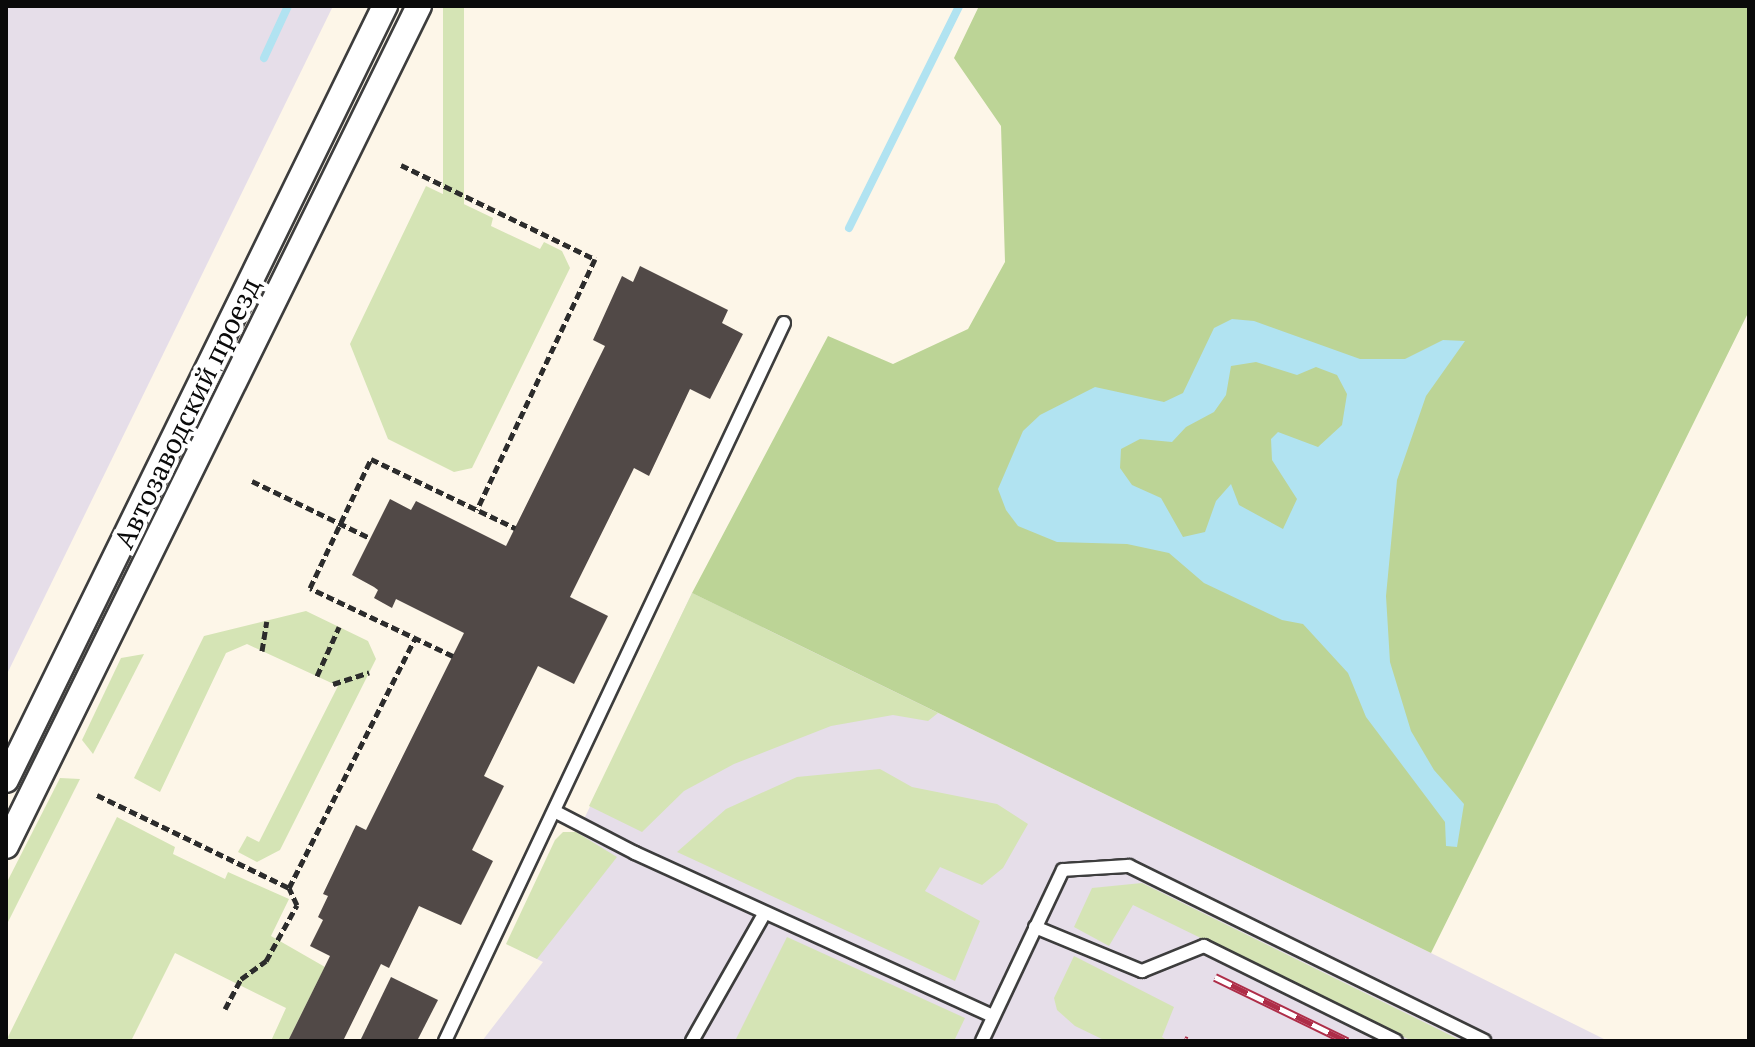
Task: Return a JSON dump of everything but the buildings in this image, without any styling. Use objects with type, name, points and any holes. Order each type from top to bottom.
[{"type":"street","name":"Автозаводский проезд","points":[[6,780],[385,6]]},
{"type":"street","name":"Автозаводский проезд","points":[[6,846],[419,6]]},
{"type":"lane","points":[[445,1041],[556,812],[784,323]]},
{"type":"lane","points":[[27,737],[54,750]]},
{"type":"lane","points":[[556,812],[764,914],[993,1016]]},
{"type":"lane","points":[[982,1041],[1063,870],[1129,866],[1484,1041]]},
{"type":"lane","points":[[692,1041],[764,914]]},
{"type":"lane","points":[[1035,927],[1142,971],[1204,946],[1396,1041]]},
{"type":"path","points":[[401,165],[595,259],[477,510]]},
{"type":"path","points":[[453,656],[310,588],[371,459],[515,528]]},
{"type":"path","points":[[252,481],[370,538]]},
{"type":"path","points":[[262,651],[267,621]]},
{"type":"path","points":[[317,676],[339,627]]},
{"type":"path","points":[[289,888],[415,639]]},
{"type":"path","points":[[333,684],[369,672]]},
{"type":"path","points":[[97,795],[289,888],[297,905],[266,961],[241,979],[225,1009]]},
{"type":"shaded area","points":[[6,6],[333,6],[6,676]]},
{"type":"shaded area","points":[[692,593],[1608,1041],[482,1041],[543,962],[521,951]]},
{"type":"green space","points":[[443,6],[464,6],[464,296],[443,296]]},
{"type":"green space","points":[[979,6],[1749,6],[1749,311],[1431,953],[692,593],[828,336],[893,364],[968,329],[1005,262],[1001,126],[954,58]]},
{"type":"green space","points":[[426,186],[493,218],[491,226],[540,249],[544,242],[562,251],[570,268],[472,468],[454,472],[388,439],[350,344]]},
{"type":"green space","points":[[692,593],[938,713],[928,721],[893,715],[831,726],[734,764],[684,791],[642,832],[589,806]]},
{"type":"green space","points":[[306,611],[368,641],[376,659],[280,850],[257,862],[238,852],[247,836],[259,842],[338,686],[247,644],[226,653],[160,792],[134,778],[204,636]]},
{"type":"green space","points":[[144,654],[93,754],[82,740],[121,658]]},
{"type":"green space","points":[[880,769],[912,787],[997,804],[1028,824],[1003,868],[982,885],[940,867],[925,891],[980,921],[955,981],[677,852],[726,809],[797,777]]},
{"type":"green space","points":[[60,778],[80,779],[6,926],[6,884]]},
{"type":"green space","points":[[117,817],[175,847],[173,854],[225,879],[228,872],[289,899],[271,936],[325,967],[288,1041],[271,1041],[286,1008],[175,953],[131,1041],[6,1041]]},
{"type":"green space","points":[[563,832],[576,832],[617,857],[537,959],[506,944],[555,840]]},
{"type":"green space","points":[[1142,883],[1462,1041],[1412,1041],[1133,905],[1109,946],[1074,927],[1092,888]]},
{"type":"green space","points":[[787,937],[965,1018],[954,1041],[735,1041]]},
{"type":"green space","points":[[1074,956],[1174,1007],[1162,1037],[1168,1041],[1106,1041],[1075,1026],[1057,1010],[1054,998]]},
{"type":"water","points":[[1232,319],[1254,321],[1360,359],[1405,359],[1443,340],[1465,341],[1426,396],[1397,480],[1386,596],[1390,662],[1411,731],[1434,770],[1464,804],[1457,847],[1446,846],[1445,822],[1366,717],[1348,673],[1303,624],[1282,620],[1204,583],[1169,553],[1127,544],[1057,542],[1018,526],[1006,510],[998,489],[1023,431],[1040,415],[1095,387],[1164,402],[1183,393],[1214,328]],"holes":[[[1256,362],[1297,375],[1316,367],[1337,375],[1347,394],[1342,425],[1318,447],[1278,432],[1271,439],[1272,460],[1297,499],[1283,529],[1239,505],[1231,484],[1216,501],[1205,532],[1183,537],[1161,498],[1132,485],[1120,468],[1121,449],[1140,439],[1172,442],[1186,427],[1214,412],[1226,395],[1231,366]]]},
{"type":"waterway","points":[[264,58],[288,6]]},
{"type":"waterway","points":[[849,228],[959,6]]},
{"type":"railway","points":[[1215,977],[1347,1041]]}]
